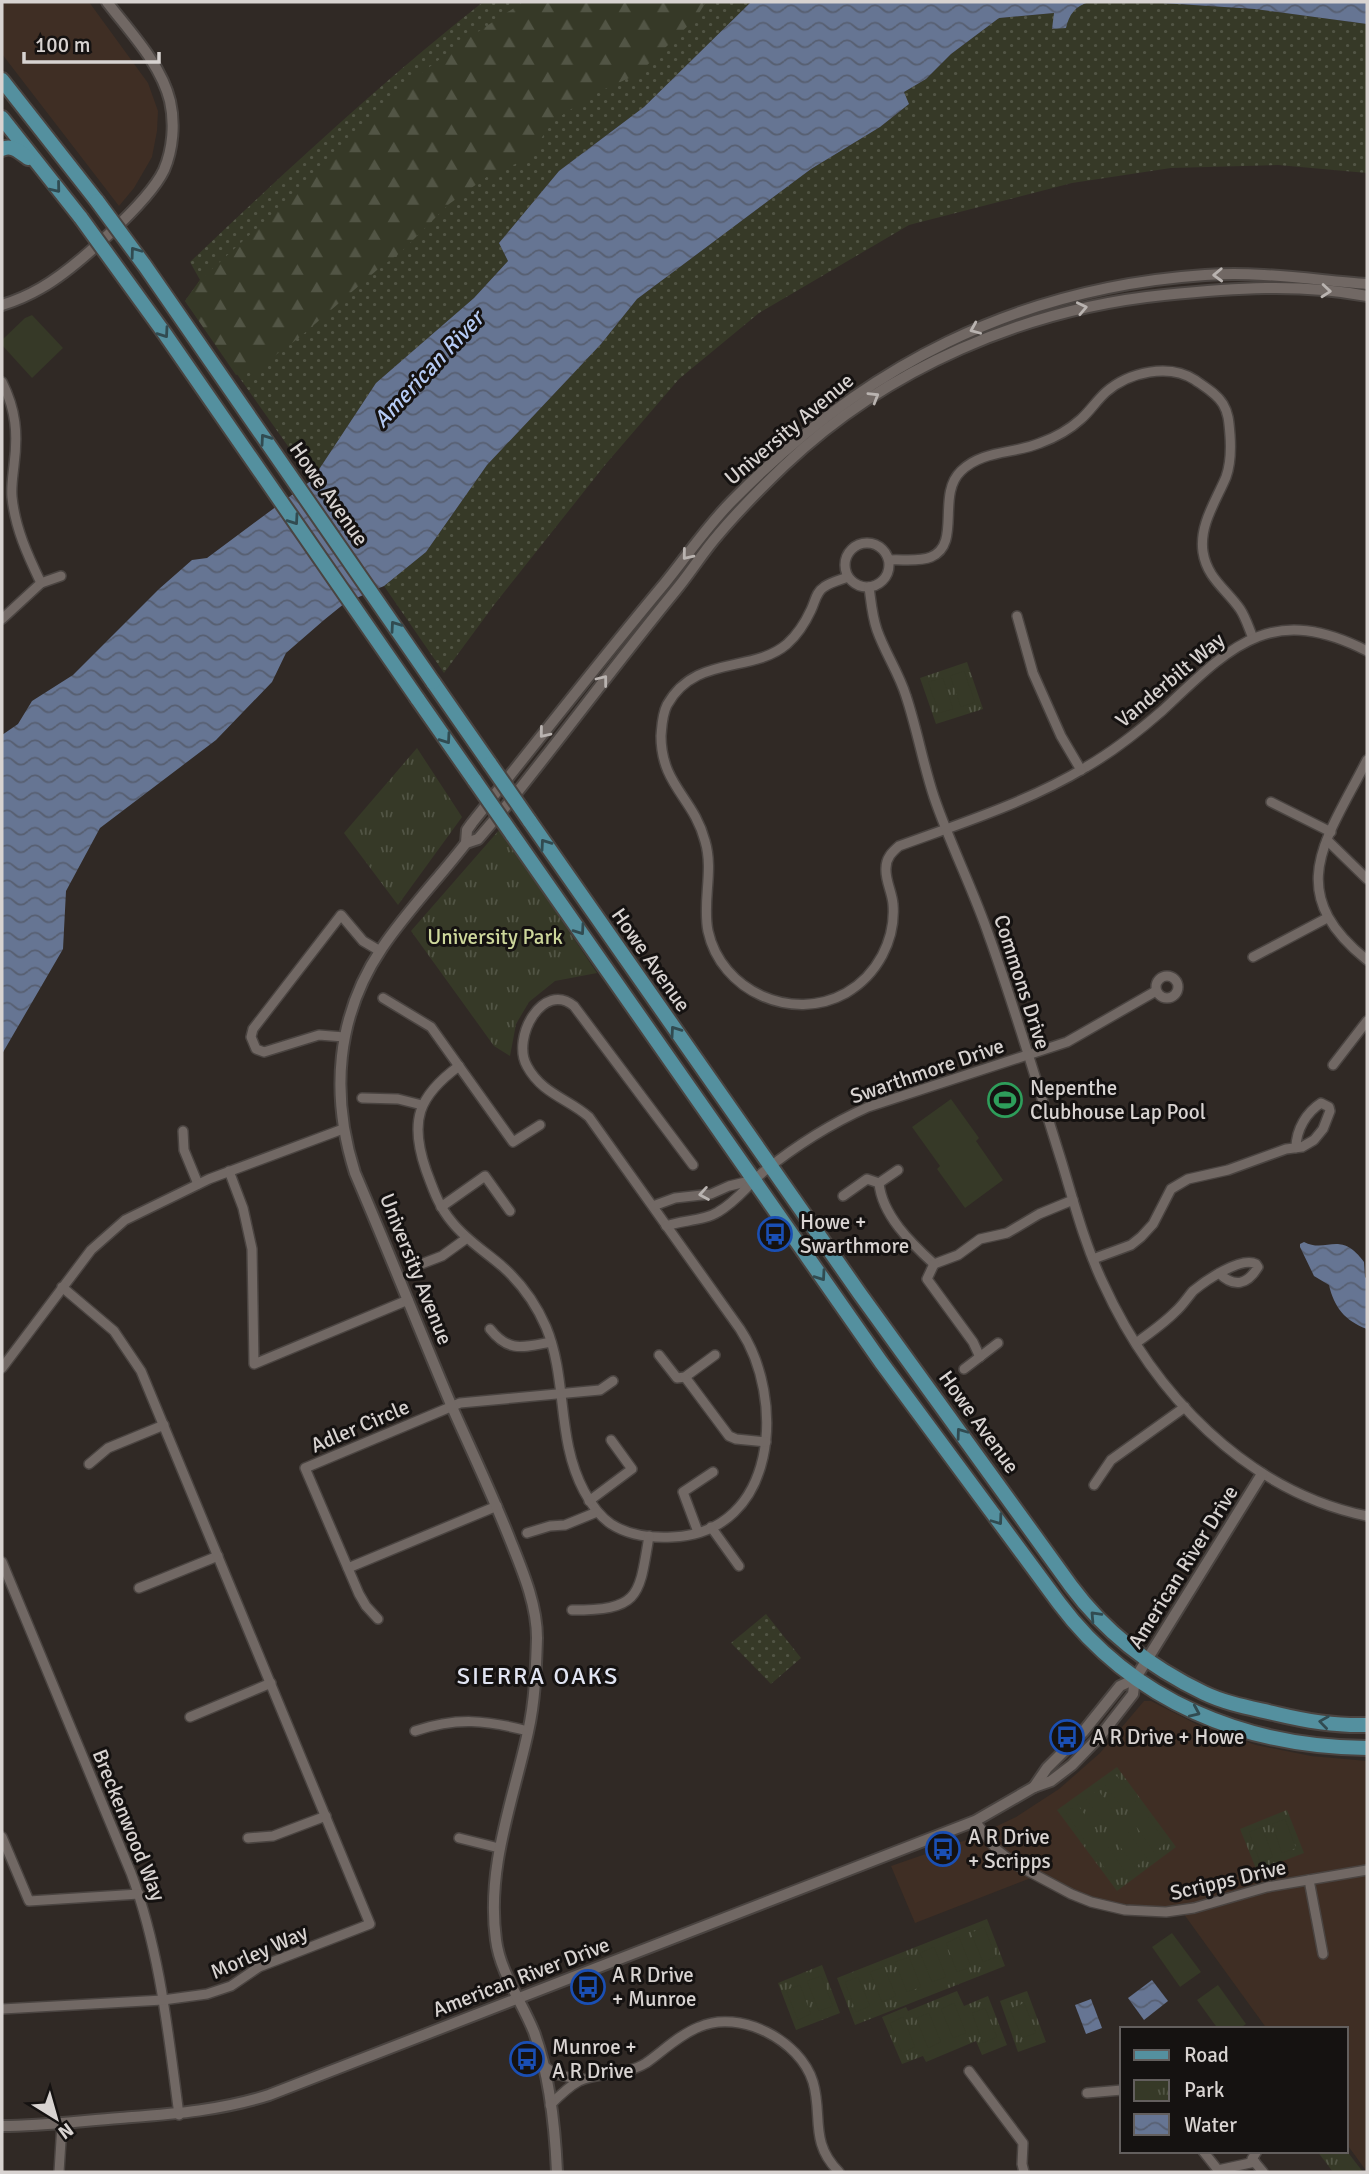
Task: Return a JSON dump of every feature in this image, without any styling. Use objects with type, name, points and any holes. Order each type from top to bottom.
[{"type":"main road","name":"Howe Avenue","points":[[2,80],[145,266],[770,1166],[1084,1604],[1117,1638],[1147,1660],[1205,1693],[1236,1704],[1298,1719],[1340,1725],[1367,1725]]},
{"type":"main road","name":"Howe Avenue","points":[[2,118],[81,218],[165,334],[881,1362],[1076,1625],[1110,1659],[1135,1679],[1186,1708],[1237,1728],[1308,1745],[1367,1748]]},
{"type":"main road","points":[[2,149],[17,149],[40,167]]},
{"type":"street","points":[[2,305],[24,297],[57,278],[109,234],[155,186],[168,159],[172,117],[166,89],[152,63],[107,2]]},
{"type":"street","name":"University Avenue","points":[[466,843],[467,830],[497,790],[722,511],[828,416],[891,373],[939,345],[1009,315],[1112,286],[1205,275],[1242,274],[1367,284]]},
{"type":"street","name":"University Avenue","points":[[557,2172],[543,2066],[534,2034],[507,1975],[496,1942],[493,1903],[499,1848],[528,1731],[537,1667],[534,1612],[524,1573],[497,1506],[452,1406],[355,1172],[343,1129],[339,1079],[344,1037],[359,989],[380,951],[466,843],[478,839],[485,831],[678,588],[716,536],[786,464],[843,417],[904,378],[1006,330],[1072,310],[1108,302],[1201,291],[1262,288],[1285,287],[1367,296]]},
{"type":"street","points":[[889,560],[922,559],[938,552],[945,544],[951,485],[966,466],[988,456],[1039,444],[1063,432],[1120,382],[1152,371],[1186,374],[1217,396],[1229,418],[1231,451],[1228,469],[1204,528],[1203,550],[1209,573],[1242,611],[1253,638]]},
{"type":"street","points":[[2,382],[13,406],[17,425],[12,495],[15,517],[26,552],[41,583]]},
{"type":"street","points":[[873,543],[886,552],[889,560],[885,578],[869,587],[857,585],[845,570],[847,555],[858,544],[873,543]]},
{"type":"street","points":[[2,619],[41,583],[61,576]]},
{"type":"street","name":"Vanderbilt Way","points":[[848,577],[820,590],[802,627],[780,649],[764,657],[702,673],[675,693],[664,713],[661,748],[665,767],[676,789],[695,816],[707,846],[710,874],[706,919],[716,953],[736,979],[754,993],[794,1005],[839,996],[862,981],[873,969],[888,942],[893,920],[886,869],[891,854],[900,846],[1023,799],[1081,771],[1137,732],[1212,663],[1253,638],[1279,631],[1309,630],[1333,635],[1367,651]]},
{"type":"street","name":"Commons Drive","points":[[869,587],[873,618],[906,695],[945,829],[984,920],[1073,1200],[1093,1259],[1114,1305],[1136,1343],[1163,1381],[1226,1447],[1262,1474],[1308,1499],[1367,1516]]},
{"type":"street","points":[[1017,616],[1033,673],[1061,736],[1081,771]]},
{"type":"street","points":[[1366,956],[1346,943],[1328,918],[1320,897],[1318,874],[1329,836],[1367,760]]},
{"type":"street","points":[[1271,803],[1329,836],[1367,879]]},
{"type":"street","points":[[344,1037],[319,1035],[264,1052],[256,1049],[251,1037],[253,1029],[341,915],[363,941],[380,951]]},
{"type":"street","points":[[1253,957],[1328,918]]},
{"type":"street","name":"Swarthmore Drive","points":[[666,1226],[715,1214],[739,1198],[770,1166],[828,1127],[858,1112],[1084,1034],[1156,991]]},
{"type":"street","points":[[383,998],[431,1027],[513,1142],[540,1125]]},
{"type":"street","points":[[459,1066],[432,1088],[419,1116],[418,1143],[434,1192],[441,1207],[467,1238],[518,1281],[540,1314],[551,1342],[569,1453],[589,1501],[597,1512],[614,1526],[649,1536],[677,1537],[711,1527],[735,1510],[746,1497],[761,1468],[766,1442],[766,1396],[756,1357],[740,1329],[589,1117],[578,1107],[556,1097],[528,1068],[522,1053],[523,1034],[526,1025],[542,1006],[556,999],[566,999],[573,1006],[693,1165]]},
{"type":"street","points":[[1333,1065],[1367,1021]]},
{"type":"street","points":[[362,1098],[398,1099],[422,1105]]},
{"type":"street","points":[[1093,1259],[1122,1250],[1141,1237],[1153,1224],[1171,1189],[1188,1179],[1228,1170],[1296,1148],[1314,1140],[1323,1129],[1330,1111],[1325,1104],[1321,1103],[1305,1118],[1298,1133],[1296,1148]]},
{"type":"street","points":[[2,1368],[91,1250],[125,1220],[229,1171],[343,1129]]},
{"type":"street","points":[[183,1131],[184,1150],[198,1184]]},
{"type":"street","points":[[879,1183],[898,1170]]},
{"type":"street","points":[[229,1171],[243,1208],[252,1248],[254,1364],[408,1300]]},
{"type":"street","points":[[441,1207],[485,1176],[510,1211]]},
{"type":"street","points":[[843,1196],[867,1179],[879,1183]]},
{"type":"street","points":[[653,1206],[674,1198],[711,1194],[754,1180]]},
{"type":"street","points":[[879,1183],[881,1199],[913,1245],[934,1264]]},
{"type":"street","points":[[979,1357],[973,1342],[927,1279],[934,1264],[958,1255],[980,1239],[1007,1233],[1039,1214],[1073,1200]]},
{"type":"street","points":[[416,1266],[442,1256],[467,1238]]},
{"type":"street","points":[[1136,1343],[1177,1311],[1192,1292],[1219,1273]]},
{"type":"street","name":"Morley Way","points":[[2,2009],[163,2000],[224,1989],[259,1967],[370,1924],[141,1371],[122,1340],[62,1287]]},
{"type":"street","points":[[490,1329],[502,1343],[509,1346],[551,1342]]},
{"type":"street","points":[[964,1369],[999,1343]]},
{"type":"street","points":[[659,1354],[677,1378],[685,1377],[715,1355]]},
{"type":"street","points":[[685,1377],[729,1436],[766,1442]]},
{"type":"street","points":[[452,1406],[475,1400],[600,1390],[614,1381]]},
{"type":"street","name":"Adler Circle","points":[[378,1619],[366,1606],[305,1468],[452,1406]]},
{"type":"street","points":[[1094,1485],[1098,1475],[1111,1460],[1185,1407]]},
{"type":"street","points":[[89,1464],[108,1448],[164,1425]]},
{"type":"street","points":[[589,1501],[632,1469],[611,1440]]},
{"type":"street","points":[[698,1532],[683,1492],[713,1472]]},
{"type":"street","name":"American River Drive","points":[[2,2126],[179,2115],[215,2110],[269,2095],[975,1821],[1034,1787],[1051,1781],[1072,1765],[1101,1735],[1133,1694],[1135,1679],[1262,1474]]},
{"type":"street","points":[[348,1568],[497,1506]]},
{"type":"street","points":[[527,1533],[550,1526],[565,1525],[597,1512]]},
{"type":"street","points":[[711,1527],[739,1566]]},
{"type":"street","points":[[572,1610],[609,1609],[634,1594],[642,1579],[649,1536]]},
{"type":"street","points":[[139,1588],[218,1556]]},
{"type":"street","name":"Breckenwood Way","points":[[2,1562],[139,1894],[154,1946],[179,2115]]},
{"type":"street","points":[[190,1717],[271,1683]]},
{"type":"street","points":[[415,1731],[448,1722],[480,1721],[528,1731]]},
{"type":"street","points":[[248,1838],[273,1836],[326,1816]]},
{"type":"street","name":"Scripps Drive","points":[[975,1821],[996,1850],[1014,1864],[1071,1894],[1125,1910],[1166,1912],[1194,1908],[1267,1887],[1367,1870]]},
{"type":"street","points":[[2,1836],[29,1901],[139,1894]]},
{"type":"street","points":[[460,1838],[499,1848]]},
{"type":"street","name":"Scripps Drive","points":[[1309,1880],[1323,1954]]},
{"type":"street","points":[[550,2105],[561,2093],[581,2080],[618,2073],[643,2064],[701,2026],[726,2022],[755,2028],[773,2034],[789,2046],[804,2063],[813,2082],[821,2145],[830,2163],[839,2172]]},
{"type":"street","points":[[543,2066],[555,2074],[581,2080]]},
{"type":"street","points":[[969,2071],[1023,2143],[1021,2164],[1024,2172]]},
{"type":"street","points":[[1087,2093],[1120,2090]]},
{"type":"street","points":[[59,2172],[62,2124]]},
{"type":"street","points":[[1204,2153],[1215,2167],[1223,2171],[1255,2162]]},
{"type":"street","points":[[1255,2153],[1252,2159],[1262,2172]]},
{"type":"shaded area","points":[[2,2],[89,2],[148,83],[158,111],[152,157],[134,188],[119,206],[2,54]]},
{"type":"shaded area","points":[[1144,1701],[1151,1701],[1200,1726],[1256,1745],[1311,1756],[1367,1761],[1367,2172],[1348,2146],[1348,2027],[1266,2027],[1178,1906],[1141,1907],[1107,1901],[1080,1893],[1044,1873],[915,1923],[891,1866],[972,1838],[1016,1817],[1059,1789],[1100,1753]]},
{"type":"green space","points":[[483,2],[751,2],[644,107],[559,171],[499,243],[508,261],[474,298],[376,383],[312,480],[185,301],[200,280],[190,262],[370,96]]},
{"type":"green space","points":[[523,2],[706,2],[696,18],[638,74],[596,93],[550,123],[531,157],[488,176],[449,204],[400,253],[300,337],[257,369],[236,375],[185,301],[200,280],[353,141],[396,92],[464,41]]},
{"type":"green space","points":[[1147,2],[1255,9],[1367,24],[1367,173],[1278,165],[1171,168],[1072,183],[909,225],[759,313],[679,379],[605,465],[444,673],[384,586],[426,552],[487,465],[601,344],[637,299],[811,169],[880,127],[909,104],[904,92],[926,79],[951,54],[999,18],[1055,13],[1052,29],[1083,3]]},
{"type":"green space","points":[[32,315],[63,348],[32,378],[2,345],[2,340],[25,318]]},
{"type":"green space","points":[[967,662],[983,709],[936,724],[920,678]]},
{"type":"green space","points":[[964,671],[975,702],[961,707],[950,676]]},
{"type":"green space","points":[[943,678],[953,709],[939,713],[928,682]]},
{"type":"green space","points":[[417,748],[462,817],[398,905],[344,833]]},
{"type":"green space","name":"University Park","points":[[500,829],[597,973],[555,981],[529,1002],[516,1024],[510,1056],[494,1046],[411,931]]},
{"type":"green space","points":[[951,1099],[979,1138],[976,1141],[1003,1180],[965,1208],[912,1127]]},
{"type":"green space","points":[[766,1614],[801,1658],[771,1684],[731,1643]]},
{"type":"green space","points":[[1117,1767],[1176,1847],[1117,1891],[1057,1810]]},
{"type":"green space","points":[[1117,1776],[1136,1802],[1124,1810],[1105,1785]]},
{"type":"green space","points":[[1098,1790],[1117,1816],[1105,1824],[1086,1799]]},
{"type":"green space","points":[[1077,1804],[1096,1830],[1084,1839],[1066,1813]]},
{"type":"green space","points":[[1287,1810],[1304,1853],[1257,1871],[1240,1829]]},
{"type":"green space","points":[[1148,1817],[1166,1843],[1154,1852],[1136,1826]]},
{"type":"green space","points":[[1285,1819],[1296,1848],[1282,1853],[1272,1824]]},
{"type":"green space","points":[[1262,1827],[1273,1857],[1260,1862],[1249,1832]]},
{"type":"green space","points":[[1128,1832],[1147,1858],[1135,1867],[1116,1841]]},
{"type":"green space","points":[[1108,1847],[1126,1873],[1114,1881],[1096,1856]]},
{"type":"green space","points":[[987,1919],[1005,1966],[855,2025],[837,1978]]},
{"type":"green space","points":[[984,1927],[996,1957],[983,1962],[971,1933]]},
{"type":"green space","points":[[1172,1933],[1201,1972],[1180,1987],[1152,1947]]},
{"type":"green space","points":[[959,1937],[971,1967],[957,1972],[946,1943]]},
{"type":"green space","points":[[934,1947],[946,1977],[932,1982],[920,1953]]},
{"type":"green space","points":[[909,1957],[921,1987],[907,1992],[895,1962]]},
{"type":"green space","points":[[822,1965],[840,2013],[796,2030],[778,1983]]},
{"type":"green space","points":[[884,1967],[896,1996],[882,2002],[870,1972]]},
{"type":"green space","points":[[821,1976],[833,2006],[819,2011],[807,1981]]},
{"type":"green space","points":[[858,1977],[870,2006],[856,2012],[845,1982]]},
{"type":"green space","points":[[800,1985],[811,2014],[798,2020],[786,1990]]},
{"type":"green space","points":[[1218,1985],[1246,2024],[1242,2027],[1217,2027],[1197,2000]]},
{"type":"green space","points":[[957,1991],[964,2006],[988,1996],[1007,2045],[982,2055],[976,2041],[926,2062],[923,2056],[902,2064],[882,2017],[906,2007],[908,2011]]},
{"type":"green space","points":[[1027,1991],[1046,2042],[1018,2052],[1000,2001]]},
{"type":"green space","points":[[954,2003],[966,2033],[953,2038],[941,2009]]},
{"type":"green space","points":[[1024,2003],[1036,2033],[1022,2038],[1010,2009]]},
{"type":"green space","points":[[985,2008],[997,2037],[983,2043],[972,2013]]},
{"type":"green space","points":[[929,2013],[941,2042],[928,2048],[916,2018]]},
{"type":"green space","points":[[903,2017],[915,2047],[902,2053],[890,2023]]},
{"type":"green space","points":[[1319,2153],[1348,2153],[1363,2172],[1333,2172]]},
{"type":"water","name":"American River","points":[[751,2],[1089,2],[1073,12],[1066,28],[1052,29],[1054,13],[999,18],[951,54],[926,79],[904,92],[909,104],[880,127],[811,169],[637,299],[601,344],[487,465],[426,552],[384,586],[345,603],[324,620],[286,653],[272,682],[216,740],[100,828],[66,891],[63,949],[2,1054],[2,735],[18,724],[32,701],[73,675],[192,560],[207,558],[312,480],[376,383],[474,298],[508,261],[499,243],[559,171],[644,107]]},
{"type":"water","points":[[1147,2],[1367,2],[1367,24],[1255,9]]},
{"type":"water","points":[[1304,1242],[1320,1246],[1341,1244],[1355,1252],[1364,1262],[1367,1279],[1367,1329],[1347,1317],[1337,1306],[1329,1285],[1314,1276],[1300,1247]]},
{"type":"water","points":[[1152,1980],[1168,2001],[1144,2020],[1128,1998]]},
{"type":"water","points":[[1091,1999],[1102,2028],[1086,2034],[1075,2005]]},
{"type":"place","name":"Nepenthe Clubhouse Lap Pool","points":[[1005,1100]]},
{"type":"place","name":"Howe + Swarthmore","points":[[775,1234]]},
{"type":"place","name":"A R Drive + Howe","points":[[1067,1737]]},
{"type":"place","name":"A R Drive + Scripps","points":[[943,1849]]},
{"type":"place","name":"A R Drive + Munroe","points":[[588,1987]]},
{"type":"place","name":"Munroe + A R Drive","points":[[527,2059]]},
{"type":"district","name":"SIERRA OAKS","points":[[538,1676]]}]
